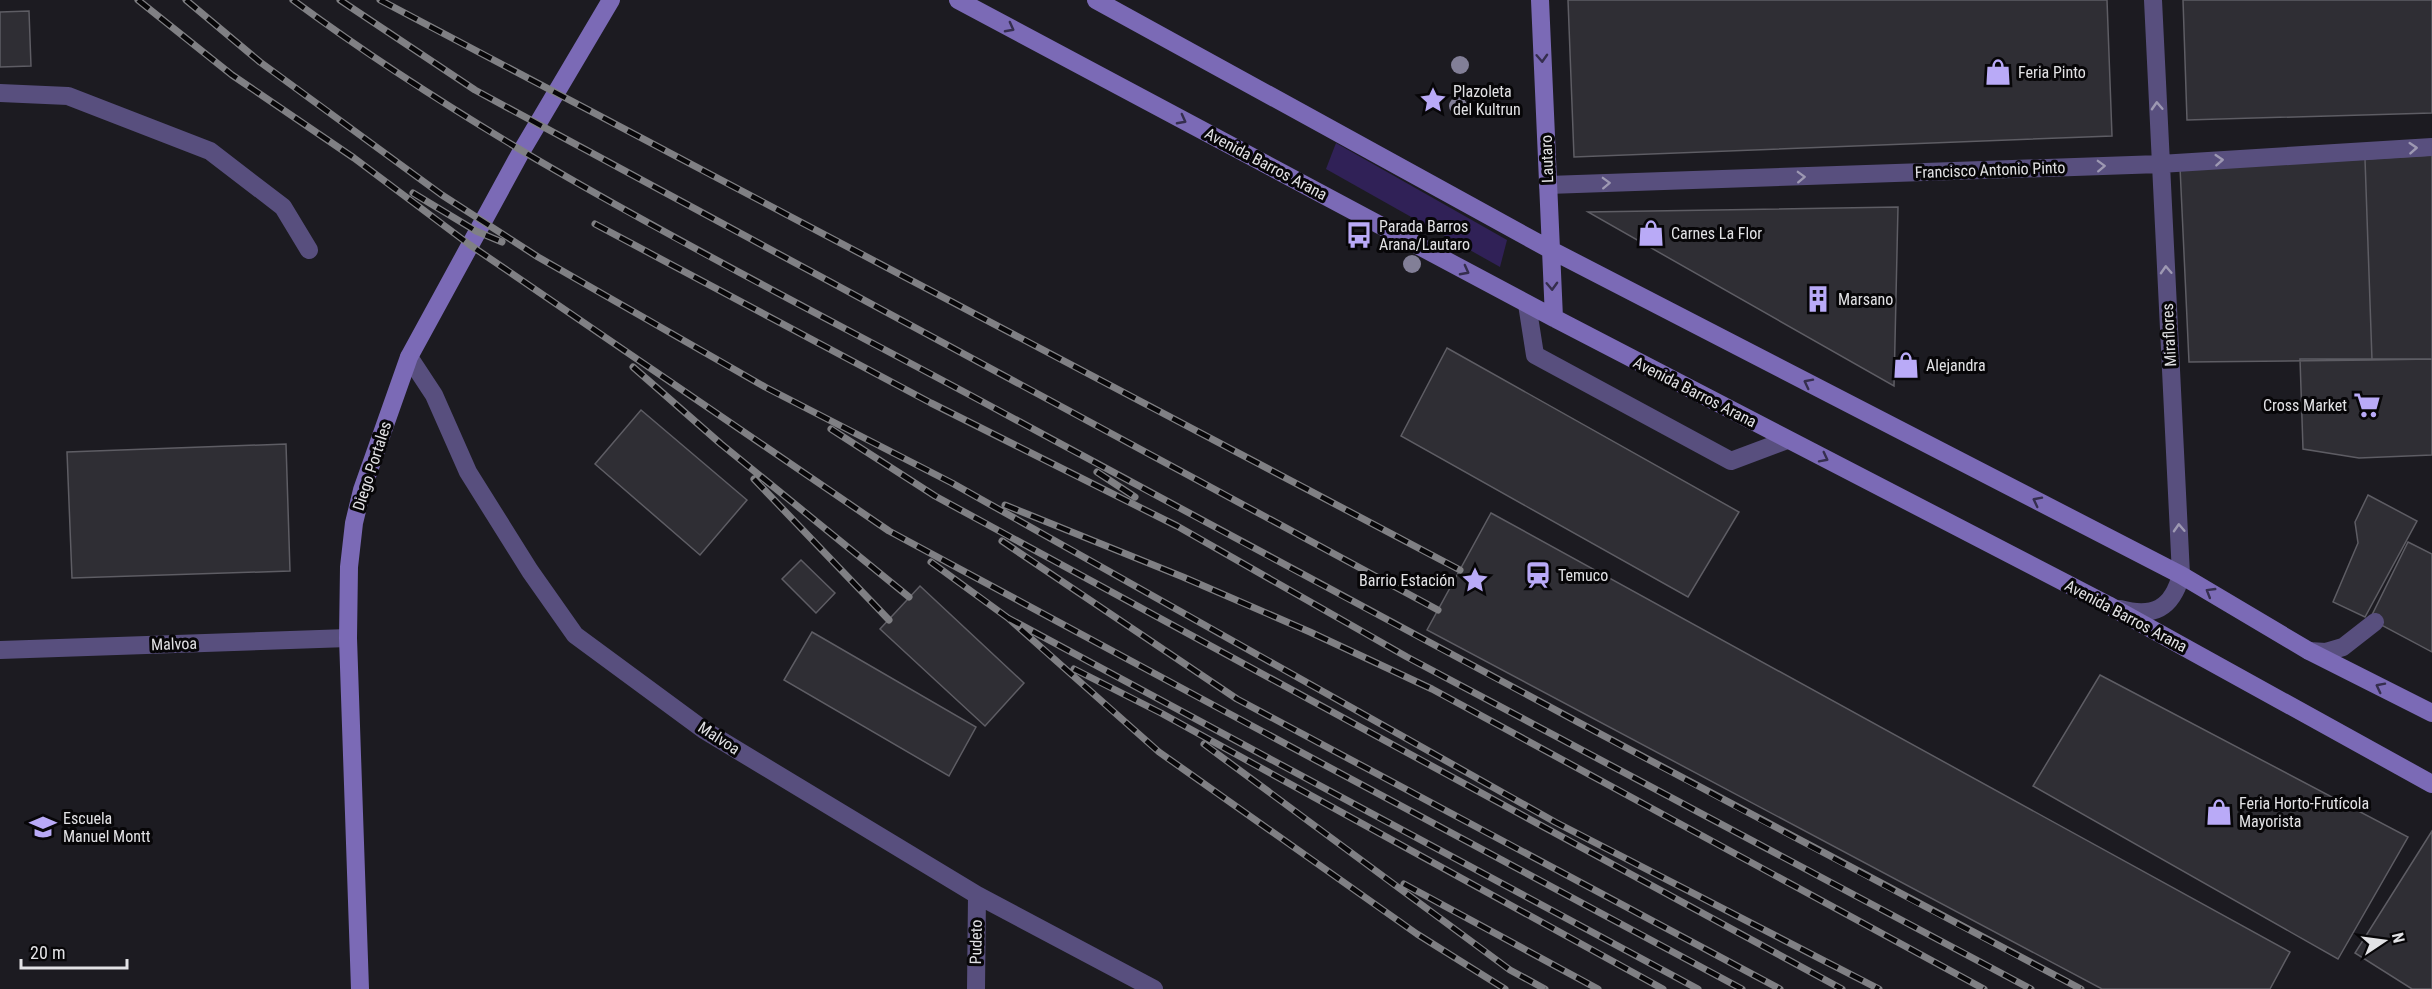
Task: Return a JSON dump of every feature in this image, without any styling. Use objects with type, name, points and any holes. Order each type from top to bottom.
[{"type":"main road","name":"Diego Portales","points":[[360,989],[348,638],[348,567],[354,523],[362,490],[409,357],[521,152],[611,0]]},
{"type":"main road","name":"Avenida Barros Arana","points":[[958,0],[1527,304],[2108,605],[2432,784]]},
{"type":"main road","points":[[1096,0],[1551,250],[2181,575],[2309,651],[2432,714]]},
{"type":"main road","name":"Lautaro","points":[[1540,0],[1554,318]]},
{"type":"street","name":"Miraflores","points":[[2108,605],[2139,614],[2163,607],[2176,593],[2181,575],[2152,0]]},
{"type":"street","points":[[0,93],[68,96],[210,151],[283,207],[309,250]]},
{"type":"street","name":"Francisco Antonio Pinto","points":[[1548,186],[2160,164],[2432,147]]},
{"type":"street","points":[[1527,304],[1534,355],[1731,461],[1787,440]]},
{"type":"street","name":"Malvoa","points":[[409,357],[434,395],[468,472],[530,571],[575,635],[704,730],[977,895],[1154,989]]},
{"type":"street","points":[[2309,651],[2326,652],[2343,648],[2375,622]]},
{"type":"street","name":"Malvoa","points":[[0,651],[348,638]]},
{"type":"street","name":"Pudeto","points":[[976,989],[977,895]]},
{"type":"shaded area","points":[[1336,143],[1507,240],[1500,267],[1326,169]]},
{"type":"building","points":[[1568,0],[2107,0],[2112,136],[1574,157]]},
{"type":"building","points":[[2183,0],[2432,0],[2432,113],[2187,120]]},
{"type":"building","points":[[29,11],[31,66],[0,67],[0,12]]},
{"type":"building","points":[[2432,155],[2432,359],[2372,360],[2365,159]]},
{"type":"building","points":[[2365,159],[2372,360],[2189,362],[2180,167]]},
{"type":"building","name":"Marsano","points":[[1898,207],[1894,386],[1588,212]]},
{"type":"building","points":[[1447,348],[1739,512],[1688,597],[1401,436]]},
{"type":"building","name":"Cross Market","points":[[2300,359],[2432,359],[2432,455],[2359,458],[2303,449]]},
{"type":"building","points":[[641,410],[747,500],[700,555],[595,464]]},
{"type":"building","points":[[286,444],[290,571],[72,578],[67,452]]},
{"type":"building","points":[[2368,495],[2417,521],[2365,617],[2333,602],[2358,543],[2355,522]]},
{"type":"building","points":[[1491,513],[2290,952],[2270,989],[2102,989],[1427,630]]},
{"type":"building","points":[[2408,542],[2432,554],[2432,652],[2370,619]]},
{"type":"building","points":[[801,560],[835,593],[816,613],[782,579]]},
{"type":"building","points":[[920,586],[1024,683],[985,726],[880,629]]},
{"type":"building","points":[[812,632],[976,727],[949,776],[784,680]]},
{"type":"building","name":"Feria Horto-Frutícola Mayorista","points":[[2100,675],[2408,837],[2338,959],[2033,786]]},
{"type":"building","points":[[2432,831],[2432,989],[2412,989],[2355,953]]},
{"type":"railway","points":[[138,0],[232,75],[354,158],[470,245],[889,531],[1742,989]]},
{"type":"railway","points":[[186,0],[260,62],[442,195],[538,257],[765,387],[952,483],[1555,822],[1879,989]]},
{"type":"railway","points":[[293,0],[376,59],[461,114],[636,216],[1673,773],[2081,989]]},
{"type":"railway","points":[[340,0],[475,90],[1438,610]]},
{"type":"railway","points":[[380,0],[1460,570]]},
{"type":"railway","points":[[413,193],[476,231],[502,242]]},
{"type":"railway","points":[[595,224],[931,403],[1177,526],[1407,657],[2031,989]]},
{"type":"railway","points":[[633,367],[721,444],[909,597]]},
{"type":"railway","points":[[831,429],[935,496],[1842,989]]},
{"type":"railway","points":[[1097,472],[1135,497]]},
{"type":"railway","points":[[754,479],[889,620]]},
{"type":"railway","points":[[1005,505],[1183,577],[1310,632],[1432,689],[1984,989]]},
{"type":"railway","points":[[1002,541],[1237,699],[1780,989]]},
{"type":"railway","points":[[931,562],[1008,618],[1159,752],[1417,934],[1505,989]]},
{"type":"railway","points":[[1008,618],[1698,989]]},
{"type":"railway","points":[[1074,669],[1161,713],[1663,989]]},
{"type":"railway","points":[[1204,744],[1510,970],[1545,989]]},
{"type":"railway","points":[[1404,884],[1598,989]]},
{"type":"place","name":"Feria Pinto","points":[[1998,72]]},
{"type":"place","name":"Plazoleta del Kultrun","points":[[1433,100]]},
{"type":"place","name":"Carnes La Flor","points":[[1651,233]]},
{"type":"place","name":"Parada Barros Arana/Lautaro","points":[[1359,235]]},
{"type":"place","name":"Marsano","points":[[1818,299]]},
{"type":"place","name":"Alejandra","points":[[1906,365]]},
{"type":"place","name":"Cross Market","points":[[2367,405]]},
{"type":"place","name":"Temuco","points":[[1538,575]]},
{"type":"place","name":"Barrio Estación","points":[[1475,580]]},
{"type":"place","name":"Feria Horto-Frutícola Mayorista","points":[[2219,812]]},
{"type":"place","name":"Escuela Manuel Montt","points":[[43,827]]}]
